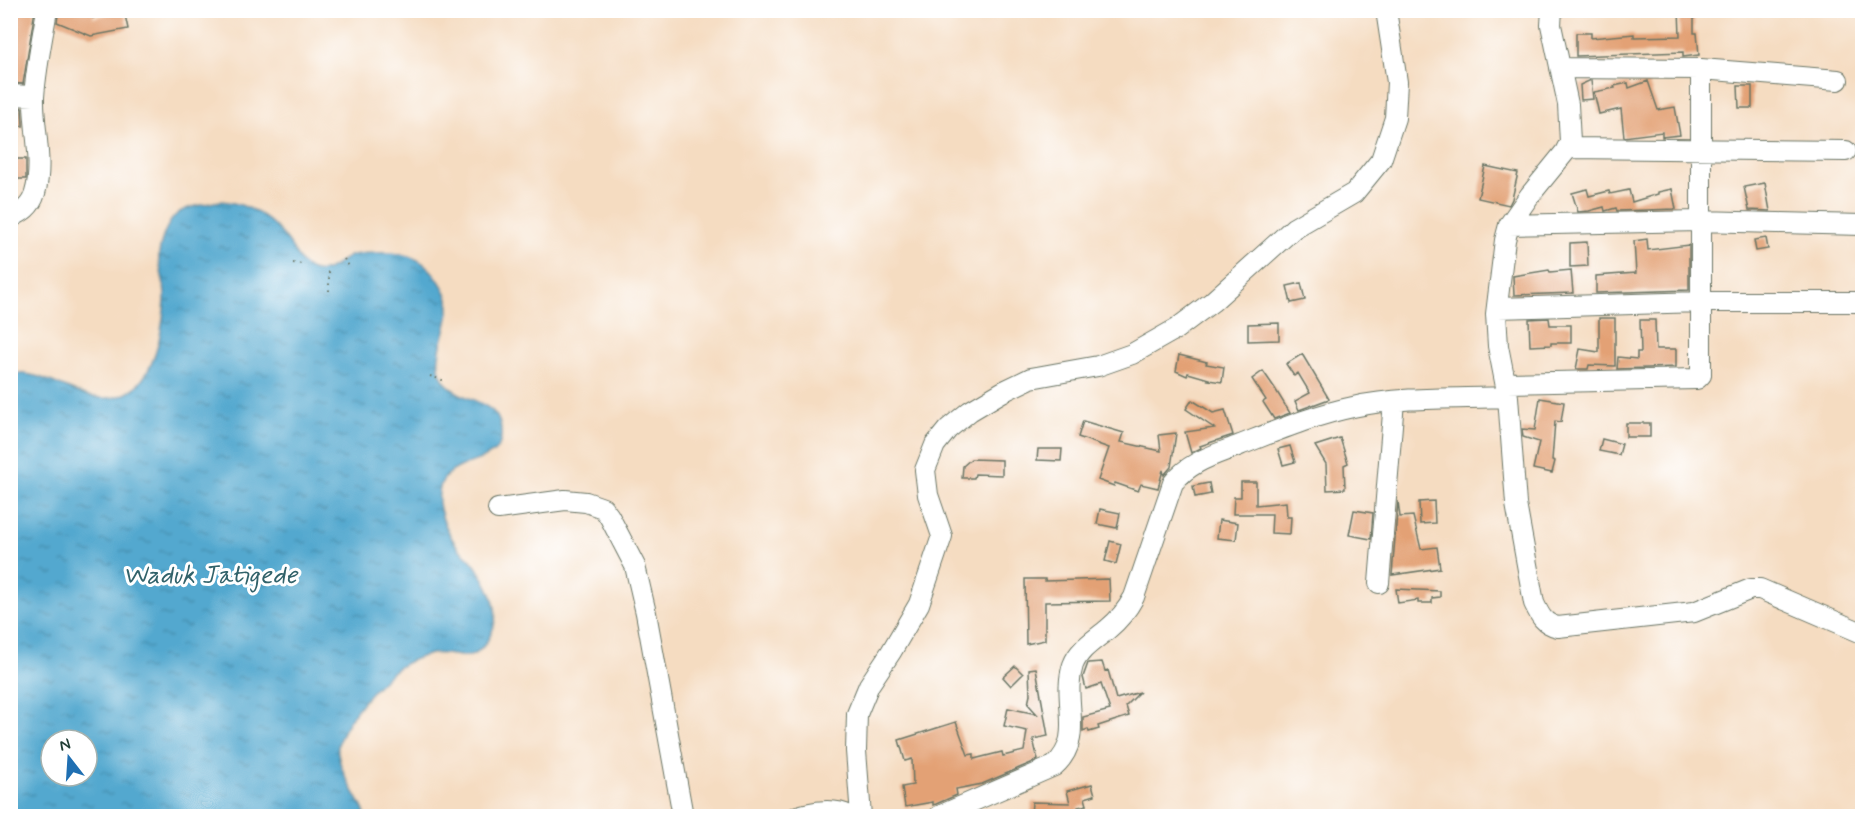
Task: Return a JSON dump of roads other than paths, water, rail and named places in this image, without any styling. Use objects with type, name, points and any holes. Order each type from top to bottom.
[{"type":"street","points":[[10,218],[27,209],[35,194],[39,170],[34,129],[34,96],[47,10]]},
{"type":"street","points":[[861,816],[856,751],[857,714],[869,685],[918,604],[942,536],[928,495],[925,470],[935,445],[948,429],[970,411],[1031,378],[1110,362],[1132,354],[1176,329],[1212,302],[1294,228],[1353,193],[1381,160],[1395,118],[1397,82],[1386,10]]},
{"type":"street","points":[[1552,10],[1551,25],[1568,104],[1570,142],[1568,148],[1509,225],[1505,240],[1497,308],[1498,346],[1508,390],[1516,504],[1534,603],[1539,615],[1548,625],[1558,627],[1694,612],[1750,589],[1760,589],[1863,633]]},
{"type":"street","points":[[1560,68],[1701,69],[1838,80]]},
{"type":"street","points":[[939,816],[1054,766],[1062,759],[1071,739],[1069,701],[1074,663],[1087,645],[1110,628],[1127,610],[1134,597],[1173,483],[1184,470],[1197,462],[1270,433],[1352,407],[1508,390],[1697,379],[1701,375],[1701,69]]},
{"type":"street","points":[[10,94],[34,96]]},
{"type":"street","points":[[1568,148],[1846,151]]},
{"type":"street","points":[[1509,225],[1700,221],[1863,225]]},
{"type":"street","points":[[1497,308],[1700,302],[1863,302]]},
{"type":"street","points":[[1379,583],[1394,401]]},
{"type":"street","points":[[498,509],[566,500],[586,502],[603,508],[609,516],[635,566],[646,613],[683,816]]},
{"type":"street","points":[[798,816],[813,812],[836,812],[849,816]]},
{"type":"water","name":"Waduk Jatigede","points":[[220,201],[251,209],[268,220],[289,243],[299,260],[306,267],[315,271],[325,271],[356,254],[399,254],[409,256],[426,265],[440,282],[449,304],[440,351],[440,373],[454,390],[490,409],[497,416],[501,426],[501,439],[497,449],[488,456],[453,471],[444,479],[439,491],[440,509],[447,530],[459,549],[480,572],[492,597],[496,613],[495,621],[488,640],[474,654],[464,656],[431,654],[415,659],[391,673],[375,688],[349,722],[338,744],[338,753],[346,778],[366,816],[11,816],[11,374],[38,377],[76,392],[102,398],[116,397],[129,392],[139,383],[154,358],[164,314],[165,296],[159,261],[160,249],[169,223],[181,211]]}]
